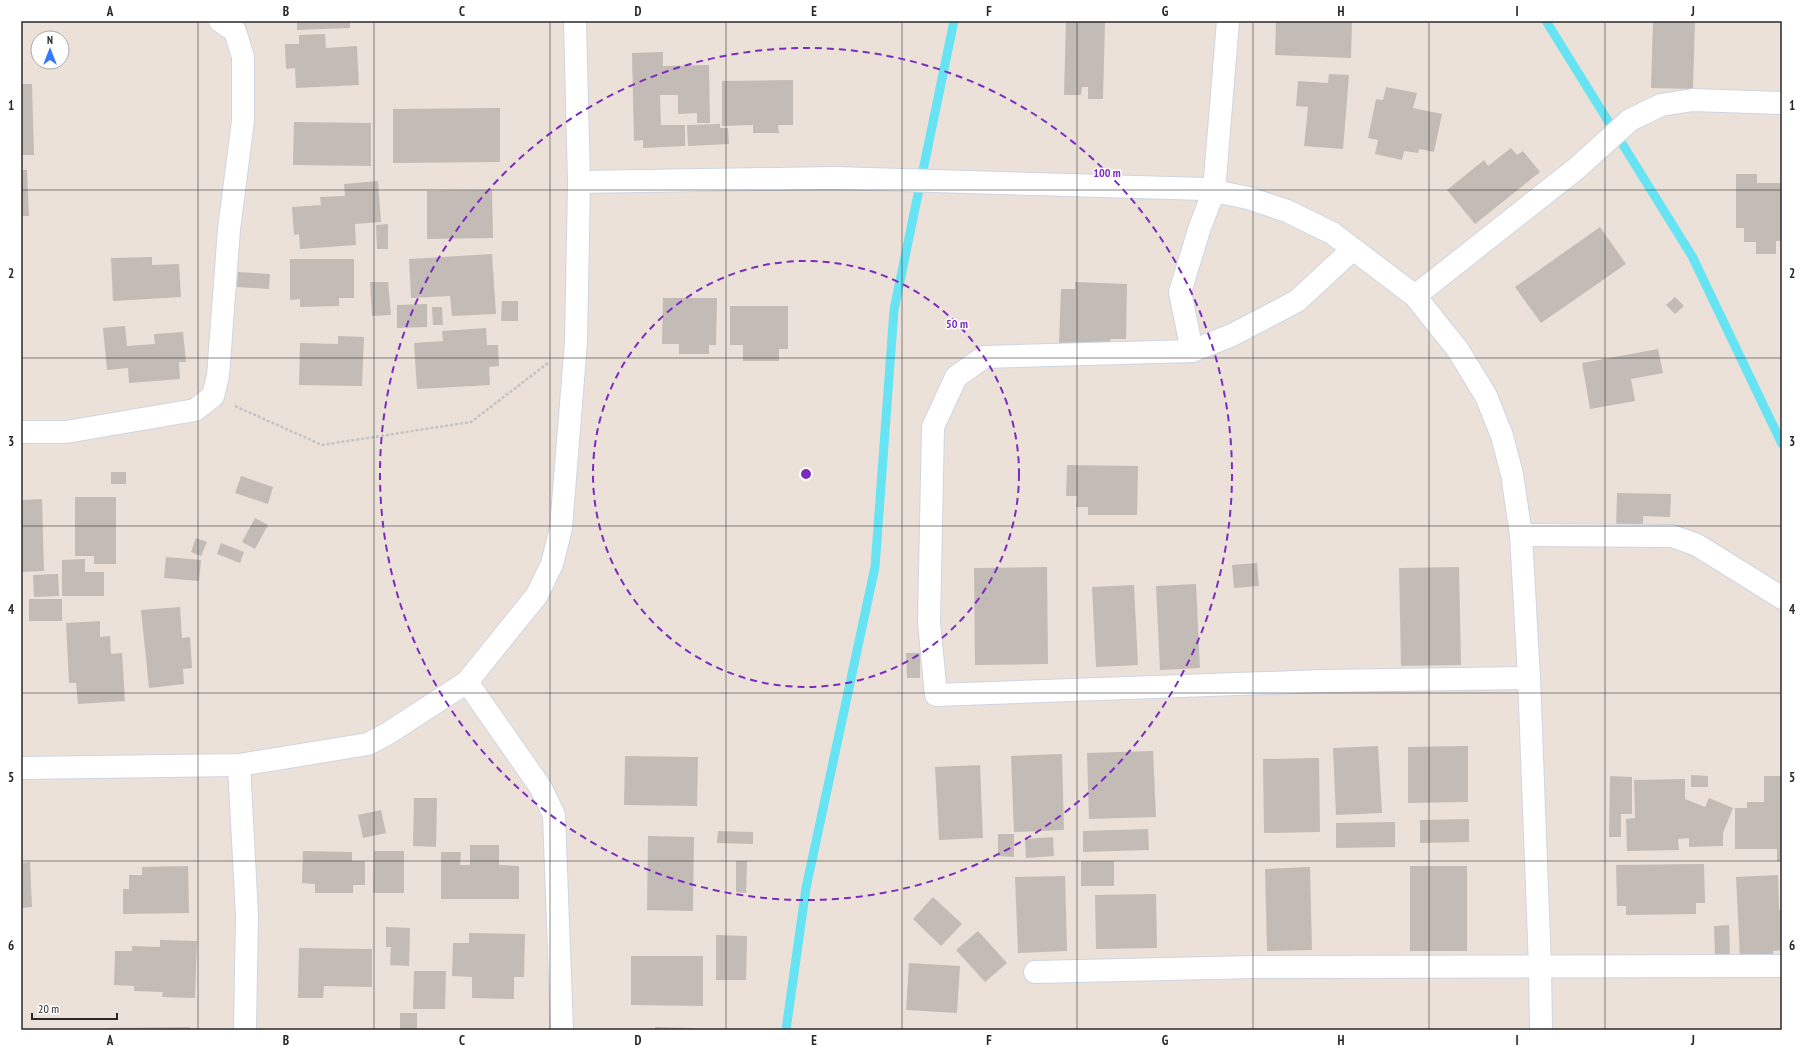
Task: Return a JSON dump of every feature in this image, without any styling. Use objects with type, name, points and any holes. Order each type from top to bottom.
[{"type":"street","points":[[21,432],[66,432],[195,410],[213,396],[218,376],[229,229],[243,121],[243,57],[235,31],[220,21]]},
{"type":"street","points":[[21,768],[239,765],[368,744],[387,734],[467,682],[537,595],[552,564],[562,528],[576,342],[579,182],[575,21]]},
{"type":"street","points":[[1192,351],[1180,292],[1200,227],[1214,191],[1228,21]]},
{"type":"street","points":[[1415,296],[1577,168],[1630,120],[1661,105],[1693,100],[1782,103]]},
{"type":"street","points":[[579,182],[835,178],[1175,188],[1214,191],[1248,198],[1287,211],[1332,232],[1415,296],[1458,350],[1486,396],[1502,436],[1512,474],[1521,535],[1529,678],[1541,1030]]},
{"type":"street","points":[[1353,249],[1297,301],[1232,335],[1192,351],[984,357],[956,377],[933,427],[929,622],[936,695],[1323,681],[1529,678]]},
{"type":"street","points":[[1521,535],[1672,536],[1697,545],[1782,598]]},
{"type":"street","points":[[467,682],[541,788],[554,815],[562,1030]]},
{"type":"street","points":[[239,765],[247,915],[245,1030]]},
{"type":"street","points":[[1035,972],[1255,967],[1782,966]]},
{"type":"path","points":[[213,396],[322,445],[470,422],[576,342]]},
{"type":"building","points":[[297,21],[350,21],[350,28],[297,30]]},
{"type":"building","points":[[1066,21],[1105,21],[1103,99],[1088,99],[1088,87],[1082,87],[1081,95],[1064,95]]},
{"type":"building","points":[[1276,21],[1352,21],[1351,58],[1275,55]]},
{"type":"building","points":[[1653,21],[1695,21],[1693,89],[1651,88]]},
{"type":"building","points":[[325,34],[326,48],[357,46],[359,85],[296,88],[295,68],[286,69],[285,44],[299,44],[299,35]]},
{"type":"building","points":[[663,52],[663,66],[709,65],[710,123],[697,123],[697,113],[678,114],[678,95],[660,95],[661,125],[685,125],[685,146],[643,148],[643,140],[634,141],[632,53]]},
{"type":"building","points":[[1329,74],[1349,75],[1343,149],[1304,146],[1308,107],[1296,106],[1298,81],[1328,83]]},
{"type":"building","points":[[793,80],[793,125],[778,125],[779,133],[753,133],[753,125],[722,126],[722,81]]},
{"type":"building","points":[[21,84],[32,84],[34,155],[21,155]]},
{"type":"building","points":[[1386,87],[1417,93],[1413,108],[1442,114],[1434,152],[1419,149],[1418,153],[1404,151],[1402,160],[1375,154],[1378,140],[1368,138],[1376,99],[1383,100]]},
{"type":"building","points":[[500,108],[500,162],[393,163],[393,109]]},
{"type":"building","points":[[294,122],[371,123],[371,166],[293,165]]},
{"type":"building","points":[[720,124],[720,128],[728,128],[729,144],[688,146],[687,125]]},
{"type":"building","points":[[1511,148],[1517,155],[1523,151],[1540,172],[1475,224],[1447,190],[1484,160],[1488,166]]},
{"type":"building","points":[[21,170],[27,170],[29,216],[21,216]]},
{"type":"building","points":[[1736,174],[1757,174],[1757,183],[1782,183],[1782,241],[1776,241],[1776,254],[1756,254],[1756,242],[1744,242],[1744,228],[1736,228]]},
{"type":"building","points":[[378,181],[381,222],[355,224],[356,245],[300,249],[299,234],[294,235],[292,207],[321,205],[320,197],[345,196],[344,184]]},
{"type":"building","points":[[492,190],[493,238],[427,239],[427,191]]},
{"type":"building","points":[[388,224],[388,249],[377,249],[376,225]]},
{"type":"building","points":[[1600,227],[1626,264],[1541,323],[1515,287]]},
{"type":"building","points":[[492,254],[496,314],[452,316],[450,296],[411,298],[409,259]]},
{"type":"building","points":[[152,257],[152,265],[179,264],[181,297],[113,301],[111,258]]},
{"type":"building","points":[[290,259],[354,259],[354,298],[339,298],[339,306],[300,307],[300,299],[290,300]]},
{"type":"building","points":[[238,272],[270,274],[269,289],[237,287]]},
{"type":"building","points":[[370,282],[388,282],[391,315],[372,316]]},
{"type":"building","points":[[1075,282],[1127,284],[1126,339],[1110,339],[1112,346],[1059,345],[1061,289],[1075,289]]},
{"type":"building","points":[[1675,297],[1684,306],[1675,314],[1666,305]]},
{"type":"building","points":[[663,298],[717,298],[716,345],[709,345],[709,354],[679,354],[679,344],[662,344]]},
{"type":"building","points":[[502,301],[518,301],[518,321],[501,321]]},
{"type":"building","points":[[427,304],[427,327],[397,328],[397,305]]},
{"type":"building","points":[[730,306],[788,306],[788,349],[779,349],[779,361],[743,361],[743,345],[730,345]]},
{"type":"building","points":[[432,307],[442,307],[443,325],[433,325]]},
{"type":"building","points":[[125,326],[127,346],[155,344],[154,334],[183,332],[186,362],[179,362],[180,379],[129,383],[128,368],[107,370],[103,328]]},
{"type":"building","points":[[486,328],[487,345],[498,345],[499,366],[489,367],[490,385],[417,389],[414,343],[443,341],[442,331]]},
{"type":"building","points":[[338,336],[364,337],[362,386],[299,385],[300,343],[338,344]]},
{"type":"building","points":[[1658,349],[1663,373],[1631,379],[1635,401],[1590,409],[1582,363]]},
{"type":"building","points":[[1067,465],[1138,466],[1137,515],[1088,515],[1088,507],[1076,507],[1077,496],[1066,496]]},
{"type":"building","points":[[111,472],[126,472],[126,484],[111,484]]},
{"type":"building","points":[[241,476],[273,487],[268,504],[235,493]]},
{"type":"building","points":[[1617,493],[1671,494],[1670,517],[1643,516],[1643,531],[1616,531]]},
{"type":"building","points":[[75,497],[116,497],[116,564],[94,564],[94,556],[75,556]]},
{"type":"building","points":[[42,499],[44,571],[21,572],[21,500]]},
{"type":"building","points":[[255,518],[268,525],[255,549],[242,542]]},
{"type":"building","points":[[196,538],[207,542],[201,556],[191,552]]},
{"type":"building","points":[[221,543],[244,552],[240,563],[217,554]]},
{"type":"building","points":[[166,557],[201,560],[199,581],[164,578]]},
{"type":"building","points":[[85,559],[85,572],[104,572],[104,596],[62,596],[62,560]]},
{"type":"building","points":[[1257,563],[1259,586],[1234,588],[1232,565]]},
{"type":"building","points":[[1047,567],[1048,664],[975,665],[974,568]]},
{"type":"building","points":[[1459,567],[1461,665],[1401,666],[1399,568]]},
{"type":"building","points":[[58,574],[59,596],[34,597],[33,575]]},
{"type":"building","points":[[1196,584],[1200,668],[1160,670],[1156,586]]},
{"type":"building","points":[[1134,585],[1138,665],[1096,667],[1092,587]]},
{"type":"building","points":[[29,599],[62,599],[62,621],[29,621]]},
{"type":"building","points":[[180,607],[182,638],[190,637],[192,668],[183,669],[184,684],[149,688],[141,610]]},
{"type":"building","points":[[100,621],[100,637],[110,636],[111,654],[122,653],[125,701],[78,704],[76,683],[69,683],[66,623]]},
{"type":"building","points":[[906,653],[920,653],[920,678],[907,678]]},
{"type":"building","points":[[1378,746],[1382,813],[1336,815],[1333,748]]},
{"type":"building","points":[[1468,746],[1468,802],[1408,803],[1408,747]]},
{"type":"building","points":[[1153,751],[1156,817],[1089,819],[1087,753]]},
{"type":"building","points":[[1062,754],[1064,830],[1014,832],[1011,756]]},
{"type":"building","points":[[625,756],[698,757],[697,806],[624,805]]},
{"type":"building","points":[[1319,758],[1320,832],[1264,833],[1263,759]]},
{"type":"building","points":[[980,765],[983,838],[939,840],[935,767]]},
{"type":"building","points":[[1691,775],[1708,776],[1708,787],[1691,787]]},
{"type":"building","points":[[1610,776],[1632,777],[1632,814],[1621,814],[1621,837],[1609,837]]},
{"type":"building","points":[[1764,776],[1782,776],[1782,861],[1777,861],[1777,849],[1735,849],[1735,808],[1747,808],[1747,802],[1764,802]]},
{"type":"building","points":[[1685,779],[1685,799],[1705,807],[1709,798],[1733,808],[1723,833],[1723,846],[1689,847],[1689,838],[1678,839],[1679,850],[1627,851],[1626,819],[1635,818],[1634,780]]},
{"type":"building","points":[[414,798],[437,798],[436,847],[413,846]]},
{"type":"building","points":[[381,810],[386,833],[363,838],[358,815]]},
{"type":"building","points":[[1469,819],[1469,842],[1420,843],[1420,820]]},
{"type":"building","points":[[1395,822],[1395,847],[1336,848],[1336,823]]},
{"type":"building","points":[[1148,829],[1149,850],[1083,852],[1083,831]]},
{"type":"building","points":[[718,831],[753,832],[753,844],[717,843]]},
{"type":"building","points":[[998,834],[1014,834],[1014,857],[998,856]]},
{"type":"building","points":[[648,836],[694,837],[693,911],[647,910]]},
{"type":"building","points":[[1053,837],[1054,856],[1026,858],[1025,839]]},
{"type":"building","points":[[470,845],[499,845],[499,865],[519,866],[519,899],[441,899],[441,852],[461,852],[460,865],[470,865]]},
{"type":"building","points":[[303,851],[352,852],[352,861],[365,861],[365,885],[353,885],[353,893],[315,893],[315,884],[302,883]]},
{"type":"building","points":[[374,851],[404,851],[404,893],[373,893]]},
{"type":"building","points":[[736,861],[747,861],[746,893],[736,892]]},
{"type":"building","points":[[1081,861],[1114,861],[1114,886],[1081,886]]},
{"type":"building","points":[[30,862],[32,907],[21,908],[21,863]]},
{"type":"building","points":[[1704,864],[1705,903],[1696,903],[1696,914],[1626,915],[1626,906],[1617,906],[1616,865]]},
{"type":"building","points":[[188,866],[189,913],[123,914],[123,889],[129,889],[129,875],[142,875],[142,867]]},
{"type":"building","points":[[1410,866],[1467,866],[1467,951],[1410,951]]},
{"type":"building","points":[[1310,867],[1312,950],[1267,951],[1265,869]]},
{"type":"building","points":[[1778,875],[1779,910],[1782,910],[1782,950],[1773,951],[1773,957],[1740,959],[1736,877]]},
{"type":"building","points":[[1065,876],[1067,951],[1018,953],[1015,877]]},
{"type":"building","points":[[1156,894],[1157,948],[1096,949],[1095,895]]},
{"type":"building","points":[[933,897],[962,924],[941,946],[913,919]]},
{"type":"building","points":[[1729,925],[1730,956],[1715,957],[1714,926]]},
{"type":"building","points":[[386,927],[410,928],[409,966],[390,965],[391,947],[386,947]]},
{"type":"building","points":[[978,931],[1007,963],[985,982],[956,950]]},
{"type":"building","points":[[469,933],[525,934],[524,977],[514,977],[514,999],[472,998],[472,977],[452,976],[453,943],[469,943]]},
{"type":"building","points":[[716,935],[747,936],[746,980],[716,980]]},
{"type":"building","points":[[160,940],[197,941],[195,998],[162,997],[163,992],[134,991],[134,986],[114,985],[115,951],[132,951],[132,946],[160,947]]},
{"type":"building","points":[[299,948],[372,949],[372,987],[324,986],[323,998],[298,998]]},
{"type":"building","points":[[631,956],[703,956],[703,1006],[631,1005]]},
{"type":"building","points":[[909,963],[960,966],[957,1013],[906,1010]]},
{"type":"building","points":[[414,971],[446,971],[445,1009],[413,1009]]},
{"type":"building","points":[[400,1013],[417,1013],[417,1030],[400,1030]]},
{"type":"building","points":[[190,1027],[190,1030],[107,1030],[107,1028]]},
{"type":"building","points":[[655,1027],[691,1028],[691,1030],[655,1030]]},
{"type":"waterway","points":[[786,1030],[806,888],[875,567],[894,310],[954,21]]},
{"type":"waterway","points":[[1546,21],[1692,256],[1782,444]]}]
